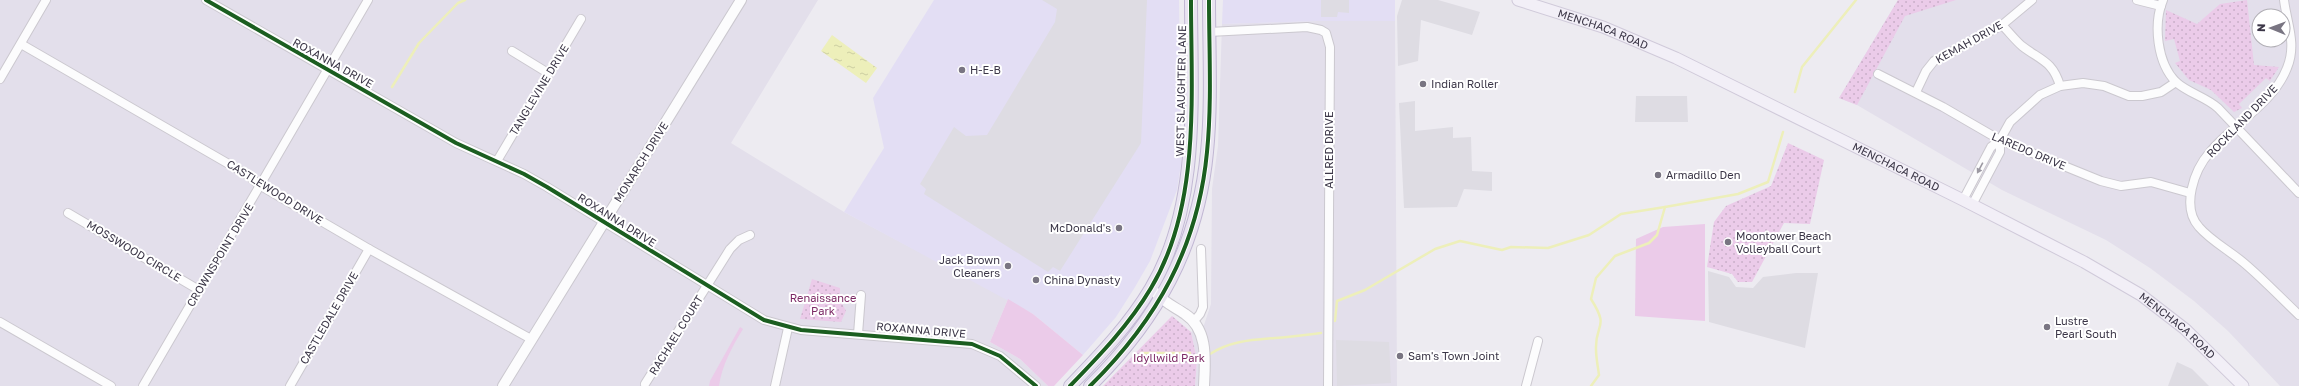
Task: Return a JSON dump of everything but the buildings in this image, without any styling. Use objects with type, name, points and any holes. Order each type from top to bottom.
[{"type":"main road","name":"WEST SLAUGHTER LANE","points":[[1070,386],[1125,326],[1151,287],[1169,246],[1184,196],[1190,153],[1192,102],[1191,0]]},
{"type":"main road","points":[[1090,386],[1115,361],[1139,333],[1161,299],[1185,248],[1199,204],[1207,152],[1209,127],[1209,0]]},
{"type":"main road","name":"MENCHACA ROAD","points":[[1518,0],[1603,27],[1676,58],[1967,202],[2089,265],[2141,296],[2201,344],[2242,386]]},
{"type":"main road","points":[[1192,102],[1203,113],[1209,127]]},
{"type":"street","points":[[0,79],[46,0]]},
{"type":"street","name":"ROXANNA DRIVE","points":[[206,0],[456,143],[497,161],[547,187],[706,286],[764,320],[788,328],[972,344],[1000,356],[1036,386]]},
{"type":"street","name":"CROWNSPOINT DRIVE","points":[[143,386],[261,186],[368,0]]},
{"type":"street","name":"MONARCH DRIVE","points":[[503,386],[530,339],[741,0]]},
{"type":"street","name":"KEMAH DRIVE","points":[[1916,92],[1926,71],[1934,61],[2002,25],[2032,0]]},
{"type":"street","points":[[2137,0],[2162,3],[2158,18],[2160,44],[2165,63],[2176,82],[2211,102],[2299,192]]},
{"type":"street","name":"ROCKLAND DRIVE","points":[[2190,193],[2206,156],[2277,86],[2287,68],[2296,44],[2284,0]]},
{"type":"street","name":"TANGLEVINE DRIVE","points":[[497,161],[581,19]]},
{"type":"street","points":[[2002,25],[2017,41],[2042,58],[2052,67],[2060,86]]},
{"type":"street","name":"ALLRED DRIVE","points":[[1209,32],[1308,27],[1322,30],[1328,39],[1330,54],[1328,386]]},
{"type":"street","name":"CASTLEWOOD DRIVE","points":[[20,44],[246,174],[261,186],[369,249],[530,339]]},
{"type":"street","points":[[512,51],[548,73]]},
{"type":"street","name":"LAREDO DRIVE","points":[[1878,74],[1916,92],[2000,140],[2115,186],[2151,182],[2190,193]]},
{"type":"street","points":[[1967,202],[1991,147],[2000,140],[2010,122],[2029,103],[2060,86],[2090,83],[2129,96],[2142,96],[2156,94],[2176,82]]},
{"type":"street","points":[[2190,193],[2191,208],[2199,227],[2245,263],[2299,315]]},
{"type":"street","name":"MOSSWOOD CIRCLE","points":[[68,213],[199,290]]},
{"type":"street","name":"RACHAEL COURT","points":[[645,384],[730,249],[739,240],[750,235]]},
{"type":"street","name":"CASTLEDALE DRIVE","points":[[290,386],[369,249]]},
{"type":"street","points":[[1194,321],[1200,314],[1203,307],[1201,249]]},
{"type":"street","points":[[1151,287],[1161,299],[1194,321],[1200,330],[1204,345],[1204,386]]},
{"type":"street","points":[[858,334],[861,295]]},
{"type":"street","points":[[0,322],[112,386]]},
{"type":"street","points":[[775,386],[788,328]]},
{"type":"street","points":[[1526,386],[1538,341]]},
{"type":"shaded area","points":[[0,0],[818,0],[731,143],[844,212],[1008,299],[990,342],[1020,359],[1048,386],[0,386]]},
{"type":"shaded area","points":[[934,0],[1179,0],[1181,164],[1177,190],[1150,261],[1116,317],[1083,355],[1033,314],[844,212],[884,148],[873,98]]},
{"type":"shaded area","points":[[1042,0],[1147,0],[1141,143],[1060,271],[1053,267],[1048,272],[924,194],[926,189],[920,184],[954,127],[966,136],[987,135],[1055,22],[1057,9]]},
{"type":"shaded area","points":[[1223,0],[1395,0],[1395,21],[1318,21],[1222,24]]},
{"type":"shaded area","points":[[1321,0],[1349,0],[1349,13],[1338,12],[1337,17],[1321,17]]},
{"type":"shaded area","points":[[1402,0],[1438,0],[1480,12],[1472,35],[1421,20],[1418,61],[1398,66],[1397,16]]},
{"type":"shaded area","points":[[1898,0],[2299,0],[2299,386],[2280,386],[2228,331],[2194,301],[2150,268],[2106,240],[2002,190],[1857,105],[1839,98]]},
{"type":"shaded area","points":[[1318,21],[1395,21],[1397,386],[1195,386],[1197,360],[1191,332],[1204,325],[1211,304],[1212,189],[1218,146],[1222,24]]},
{"type":"shaded area","points":[[1636,96],[1687,96],[1688,122],[1635,122]]},
{"type":"shaded area","points":[[1415,101],[1415,131],[1453,127],[1453,138],[1471,137],[1472,171],[1492,172],[1492,191],[1464,189],[1457,207],[1404,208],[1399,103]]},
{"type":"shaded area","points":[[1708,271],[1729,277],[1736,287],[1753,288],[1763,277],[1796,273],[1818,273],[1805,348],[1709,322]]},
{"type":"shaded area","points":[[1336,340],[1389,342],[1391,383],[1337,386]]},
{"type":"shaded area","points":[[2177,362],[2192,369],[2209,386],[2168,386]]},
{"type":"green space","points":[[1898,0],[1956,0],[1905,16],[1857,105],[1839,98]]},
{"type":"green space","points":[[2247,0],[2254,65],[2279,67],[2270,81],[2266,78],[2239,104],[2242,108],[2234,112],[2211,90],[2189,80],[2175,63],[2180,61],[2174,39],[2165,41],[2166,10],[2197,24],[2220,4]]},
{"type":"green space","points":[[1788,143],[1824,160],[1810,224],[1784,223],[1752,282],[1738,282],[1732,274],[1707,267],[1714,222],[1726,206],[1771,186]]},
{"type":"green space","points":[[1705,224],[1705,321],[1635,316],[1636,239],[1663,227]]},
{"type":"green space","name":"Renaissance Park","points":[[812,279],[840,288],[840,300],[846,311],[841,322],[800,319]]},
{"type":"green space","points":[[1008,299],[1033,314],[1083,355],[1054,386],[1048,386],[1020,359],[990,342]]},
{"type":"green space","name":"Idyllwild Park","points":[[1172,316],[1191,332],[1197,360],[1195,386],[1103,386]]},
{"type":"green space","points":[[740,327],[743,329],[728,356],[722,371],[719,386],[709,386],[710,381]]},
{"type":"water","points":[[832,35],[877,68],[866,83],[821,51]]},
{"type":"waterway","points":[[392,87],[419,43],[458,3],[465,0]]},
{"type":"waterway","points":[[1795,92],[1802,67],[1856,0]]},
{"type":"waterway","points":[[1591,386],[1599,375],[1596,341],[1601,321],[1597,309],[1591,299],[1596,278],[1615,256],[1649,243],[1657,235],[1665,207],[1738,194],[1768,182],[1783,132]]},
{"type":"waterway","points":[[1335,321],[1337,301],[1365,290],[1435,249],[1460,241],[1502,250],[1511,247],[1548,248],[1589,235],[1621,214],[1665,207]]},
{"type":"waterway","points":[[1210,354],[1225,346],[1241,342],[1321,333]]},
{"type":"waterway","points":[[1141,353],[1190,353]]},
{"type":"cycle path","points":[[206,0],[456,143],[524,174],[547,187],[764,320],[801,330],[972,344],[1000,356],[1036,386]]},
{"type":"cycle path","points":[[1070,386],[1114,339],[1142,302],[1151,288],[1167,256],[1178,221],[1186,185],[1190,148],[1192,110],[1191,0]]},
{"type":"cycle path","points":[[1090,386],[1114,361],[1154,308],[1170,280],[1184,250],[1194,219],[1202,187],[1209,133],[1209,0]]},
{"type":"place","name":"H-E-B","points":[[962,70]]},
{"type":"place","name":"Indian Roller","points":[[1423,84]]},
{"type":"place","name":"Armadillo Den","points":[[1658,175]]},
{"type":"place","name":"McDonald's","points":[[1119,228]]},
{"type":"place","name":"Moontower Beach Volleyball Court","points":[[1728,242]]},
{"type":"place","name":"Jack Brown Cleaners","points":[[1008,266]]},
{"type":"place","name":"China Dynasty","points":[[1036,280]]},
{"type":"place","name":"Lustre Pearl South","points":[[2047,327]]},
{"type":"place","name":"Sam's Town Joint","points":[[1400,356]]}]
